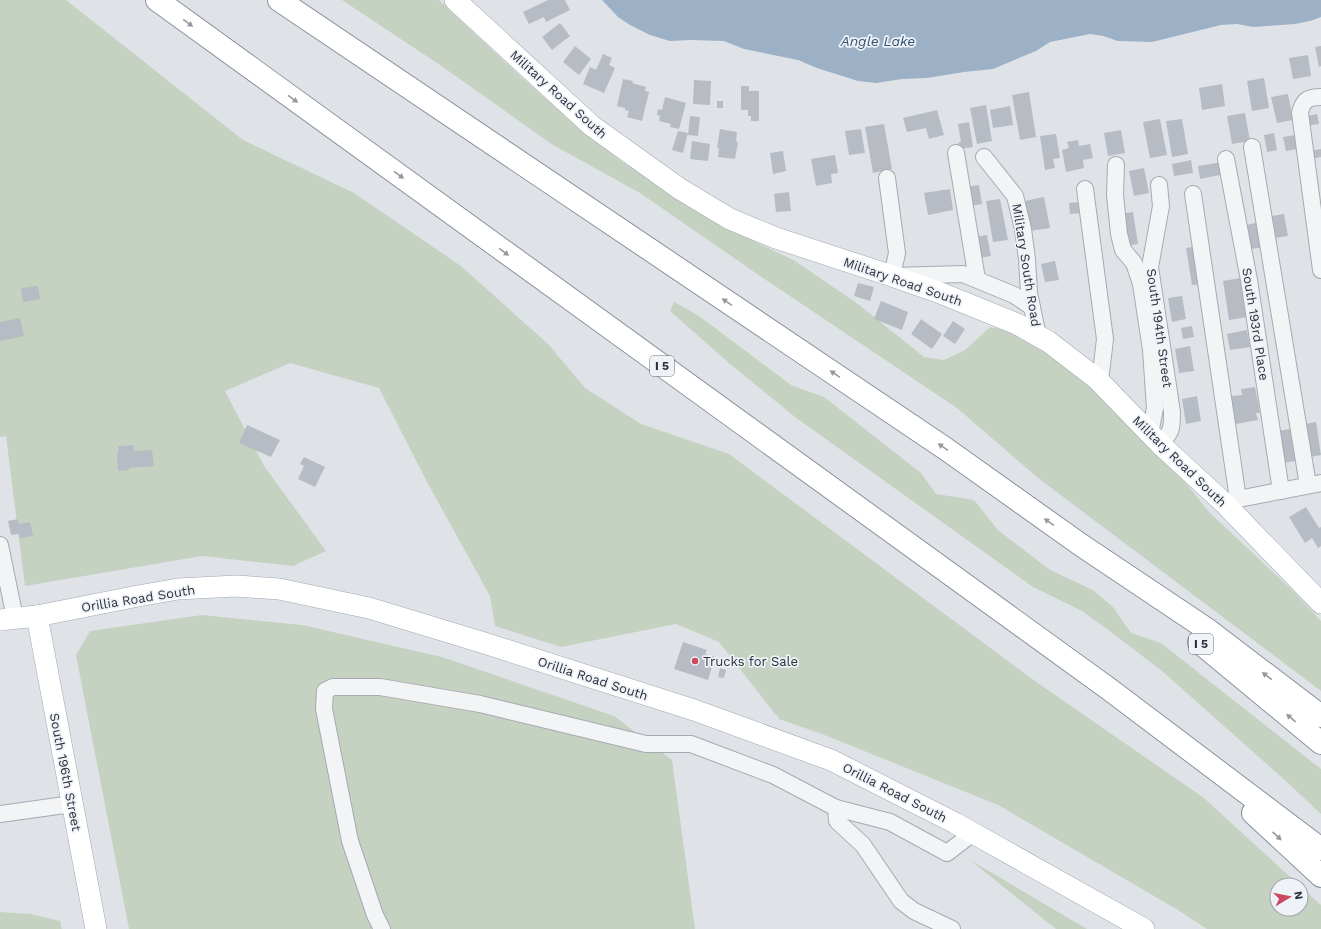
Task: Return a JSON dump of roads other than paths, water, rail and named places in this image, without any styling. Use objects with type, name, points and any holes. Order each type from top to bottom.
[{"type":"highway","name":"I 5","points":[[157,0],[1084,670],[1321,850]]},
{"type":"highway","name":"I 5","points":[[279,0],[939,445],[1081,545],[1321,743]]},
{"type":"highway","points":[[1081,545],[1208,630],[1321,716]]},
{"type":"highway","points":[[1167,732],[1321,876]]},
{"type":"main road","name":"Military Road South","points":[[455,0],[592,126],[680,189],[730,219],[776,238],[892,276],[979,308],[1017,324],[1049,342],[1100,382],[1155,439],[1231,501],[1321,603]]},
{"type":"main road","name":"Orillia Road South","points":[[7,619],[37,616],[178,589],[236,586],[279,589],[369,608],[481,642],[686,708],[831,760],[973,833],[1144,929]]},
{"type":"main road","name":"South 196th Street","points":[[37,616],[96,929]]},
{"type":"street","points":[[1321,97],[1306,100],[1302,104],[1300,113],[1314,174],[1321,270]]},
{"type":"street","points":[[1193,194],[1231,501],[1315,484],[1252,147]]},
{"type":"street","points":[[956,153],[977,279]]},
{"type":"street","name":"Military South Road","points":[[984,157],[1015,196],[1023,228],[1032,307],[1038,336]]},
{"type":"street","name":"South 193rd Place","points":[[1226,159],[1249,280],[1281,491]]},
{"type":"street","points":[[1116,165],[1115,195],[1119,234],[1123,250],[1134,263],[1140,284],[1152,350],[1155,439]]},
{"type":"street","points":[[887,178],[897,253],[892,276],[963,274],[1014,295],[1032,307]]},
{"type":"street","name":"South 194th Street","points":[[1155,439],[1169,435],[1172,428],[1172,412],[1150,268],[1160,212],[1159,185]]},
{"type":"street","points":[[1085,189],[1105,339],[1100,382]]},
{"type":"street","points":[[0,544],[7,619]]},
{"type":"street","points":[[382,929],[375,915],[350,841],[324,708],[325,691],[333,687],[388,688],[480,704],[646,744],[691,744],[773,775],[836,808],[890,822],[947,853],[973,833]]},
{"type":"street","points":[[0,814],[72,804]]},
{"type":"street","points":[[836,808],[838,821],[863,845],[901,901],[914,911],[952,929]]},
{"type":"water","name":"Angle Lake","points":[[602,0],[1321,0],[1321,17],[1295,24],[1253,27],[1237,24],[1221,25],[1152,42],[1118,41],[1103,36],[1090,34],[1050,42],[1036,51],[993,69],[876,83],[858,81],[817,68],[798,60],[744,49],[724,41],[670,41],[650,35],[618,17]]},
{"type":"place","name":"Trucks for Sale","points":[[695,661]]}]
